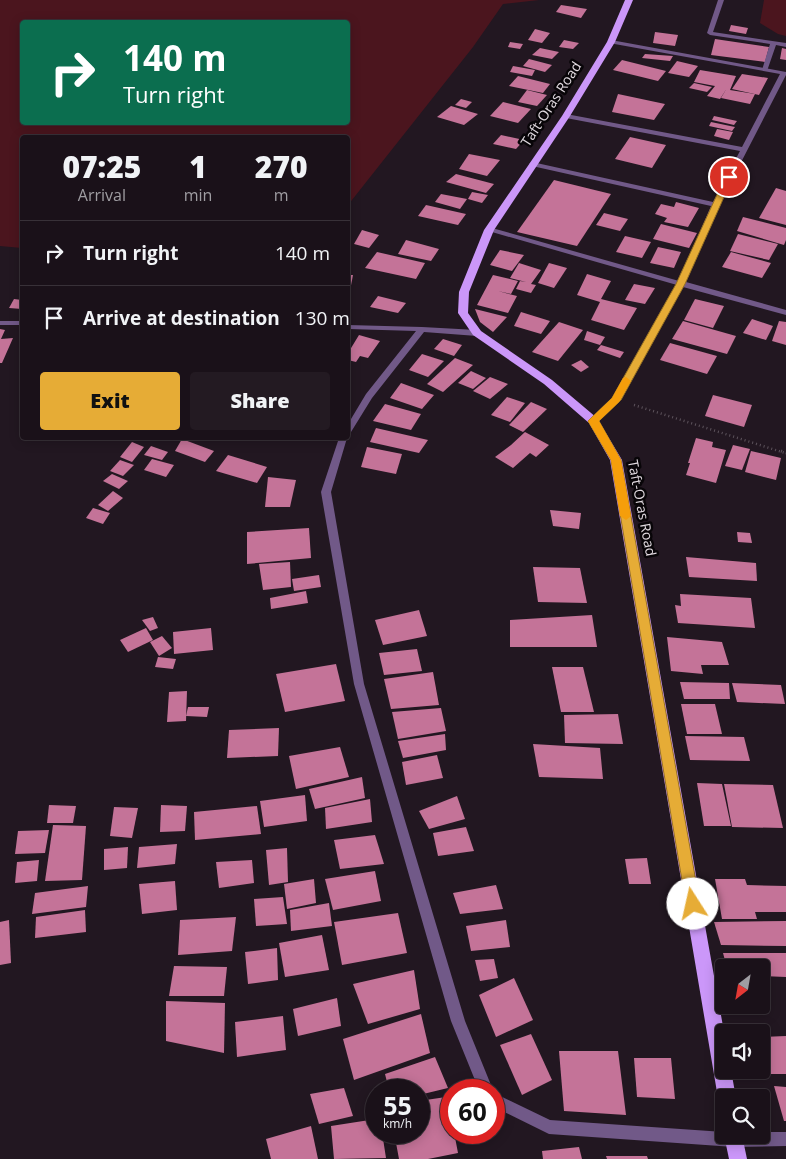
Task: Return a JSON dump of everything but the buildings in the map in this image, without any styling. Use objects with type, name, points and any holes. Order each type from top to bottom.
[{"type":"main road","name":"Taft-Oras Road","points":[[629,0],[611,42],[566,116],[489,230],[464,292],[463,313],[477,333],[548,382],[593,421],[616,460],[725,1089]]},
{"type":"main road","points":[[735,1144],[738,1159]]},
{"type":"street","points":[[721,0],[710,33],[786,45]]},
{"type":"street","points":[[593,421],[616,400],[681,284],[715,206],[744,148],[785,74],[611,42]]},
{"type":"street","points":[[765,70],[774,43]]},
{"type":"street","points":[[566,116],[744,148]]},
{"type":"street","points":[[532,164],[715,206]]},
{"type":"street","points":[[489,230],[786,313]]},
{"type":"street","points":[[0,323],[20,323]]},
{"type":"street","points":[[350,327],[477,333]]},
{"type":"street","points":[[350,427],[368,396],[422,329]]},
{"type":"street","points":[[342,440],[326,492],[359,684],[458,1021],[482,1079]]},
{"type":"street","points":[[505,1105],[549,1127],[715,1136]]},
{"type":"street","points":[[770,1138],[786,1139]]},
{"type":"path","points":[[616,400],[786,452]]},
{"type":"shaded area","points":[[0,0],[539,0],[503,4],[473,47],[350,202],[350,135],[20,135],[20,248],[0,246]]},
{"type":"shaded area","points":[[764,0],[786,0],[786,36],[778,34],[760,23]]},
{"type":"slow traffic","points":[[626,381],[616,400],[593,421],[616,460],[626,516]]},
{"type":"route","points":[[693,904],[616,460],[593,421],[616,400],[681,284],[729,177]]}]
